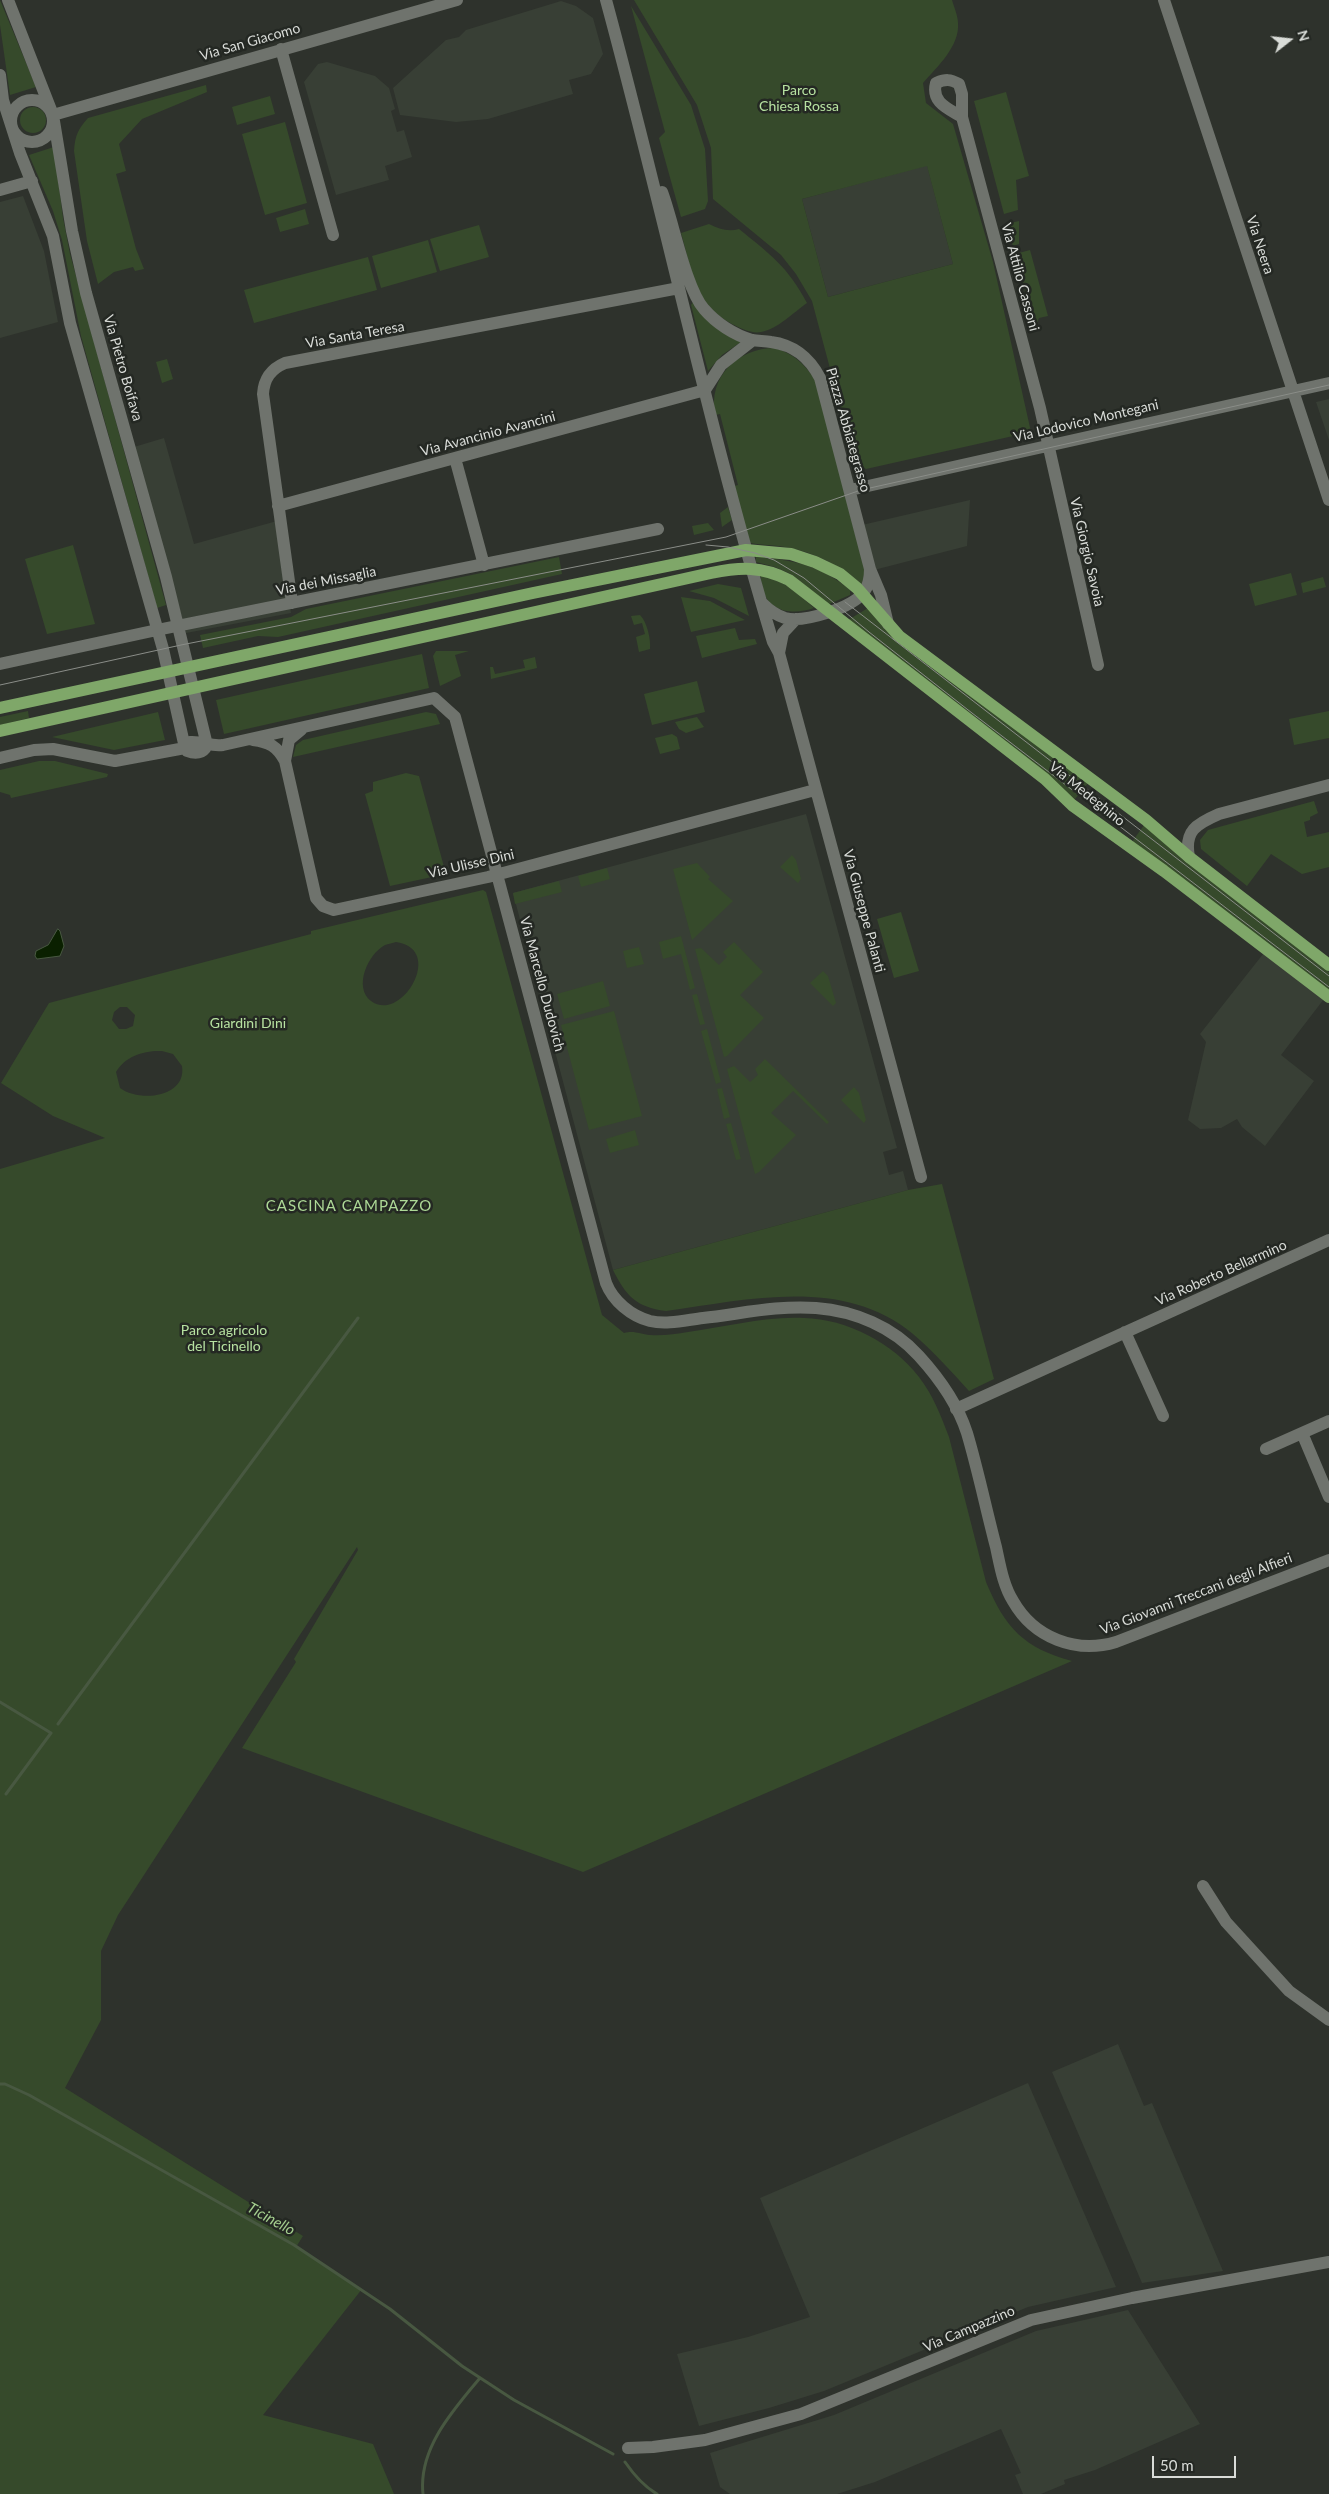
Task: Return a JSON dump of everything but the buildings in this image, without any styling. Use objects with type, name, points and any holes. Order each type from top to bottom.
[{"type":"main road","points":[[0,708],[533,593],[746,550],[791,554],[815,562],[840,574],[862,594],[888,624]]},
{"type":"main road","points":[[0,732],[711,573],[751,568],[771,571],[789,580],[829,611]]},
{"type":"main road","name":"Via Medeghino","points":[[829,611],[1045,779],[1072,804],[1164,871],[1329,997]]},
{"type":"main road","name":"Via Medeghino","points":[[888,624],[899,636],[1146,820],[1189,857],[1329,965]]},
{"type":"street","name":"Via Pietro Boifava","points":[[8,0],[53,115],[72,231],[86,293],[189,667]]},
{"type":"street","name":"Via San Giacomo","points":[[53,115],[457,0]]},
{"type":"street","points":[[606,0],[685,287],[705,390],[746,550],[773,642],[779,653]]},
{"type":"street","name":"Via Neera","points":[[1164,0],[1291,390],[1329,500]]},
{"type":"street","points":[[281,49],[333,235]]},
{"type":"street","points":[[0,75],[3,100],[12,128],[54,236],[72,331],[157,630],[185,748]]},
{"type":"street","points":[[29,100],[46,105],[53,115],[53,128],[45,139],[39,142],[26,142],[20,139],[12,128],[11,122],[14,110],[18,105],[29,100]]},
{"type":"street","name":"Via Attilio Cassoni","points":[[962,116],[1040,408],[1048,445]]},
{"type":"street","points":[[0,190],[32,181]]},
{"type":"street","name":"Piazza Abbiategrasso","points":[[685,287],[704,309],[731,331],[753,340],[789,346],[806,358],[816,370],[820,378],[870,570],[881,595],[888,624]]},
{"type":"street","name":"Via Santa Teresa","points":[[292,603],[263,394],[268,375],[283,363],[685,287]]},
{"type":"street","points":[[705,390],[721,364],[753,340]]},
{"type":"street","name":"Via Lodovico Montegani","points":[[850,490],[1329,383]]},
{"type":"street","name":"Via Avancinio Avancini","points":[[278,506],[705,390]]},
{"type":"street","name":"Via Giorgio Savoia","points":[[1048,445],[1098,665]]},
{"type":"street","points":[[455,458],[484,565]]},
{"type":"street","name":"Via dei Missaglia","points":[[0,664],[157,630],[658,529]]},
{"type":"street","points":[[762,603],[777,615],[796,619],[829,611],[848,604],[862,594],[868,585],[870,570]]},
{"type":"street","points":[[779,653],[783,633],[796,619]]},
{"type":"street","name":"Via Giuseppe Palanti","points":[[779,653],[921,1177]]},
{"type":"street","points":[[189,667],[207,746]]},
{"type":"street","name":"Via Marcello Dudovich","points":[[311,726],[434,698],[455,717],[605,1278]]},
{"type":"street","points":[[0,758],[34,750],[53,749],[116,761],[185,748],[190,742],[199,741],[207,746],[223,746],[311,726]]},
{"type":"street","points":[[285,760],[289,740],[298,732],[311,726]]},
{"type":"street","points":[[249,740],[272,744],[285,760]]},
{"type":"street","name":"Via Ulisse Dini","points":[[285,760],[314,892],[319,902],[327,908],[339,909],[498,874],[815,790]]},
{"type":"street","points":[[1189,857],[1186,846],[1188,836],[1204,821],[1219,814],[1329,785]]},
{"type":"street","name":"Via Roberto Bellarmino","points":[[956,1409],[1329,1240]]},
{"type":"street","name":"Via Giovanni Treccani degli Alfieri","points":[[605,1278],[610,1293],[622,1306],[631,1313],[650,1321],[668,1323],[794,1308],[830,1310],[859,1317],[883,1328],[908,1345],[931,1370],[956,1409],[966,1432],[1007,1590],[1017,1608],[1030,1624],[1054,1639],[1088,1647],[1116,1642],[1329,1560]]},
{"type":"street","points":[[1125,1332],[1163,1416]]},
{"type":"street","points":[[1266,1449],[1329,1421]]},
{"type":"street","points":[[1302,1434],[1329,1497]]},
{"type":"street","points":[[1203,1886],[1226,1922],[1289,1990],[1329,2020]]},
{"type":"street","name":"Via Campazzino","points":[[628,2448],[653,2447],[704,2440],[801,2414],[1031,2320],[1132,2298],[1329,2262]]},
{"type":"shaded area","points":[[561,1],[576,6],[593,18],[603,54],[591,74],[569,80],[573,94],[488,119],[456,122],[400,115],[393,88],[446,40],[459,37],[466,30]]},
{"type":"shaded area","points":[[327,62],[375,76],[389,88],[395,109],[391,111],[397,132],[404,130],[412,157],[385,166],[389,180],[336,195],[304,82],[318,64]]},
{"type":"shaded area","points":[[927,165],[953,264],[828,297],[802,199]]},
{"type":"shaded area","points":[[23,196],[44,251],[58,322],[0,338],[0,202]]},
{"type":"shaded area","points":[[1329,399],[1329,440],[1316,402]]},
{"type":"shaded area","points":[[164,438],[194,544],[277,521],[291,613],[186,633],[134,447]]},
{"type":"shaded area","points":[[970,500],[967,546],[874,570],[862,525]]},
{"type":"shaded area","points":[[806,814],[897,1148],[883,1152],[889,1175],[903,1171],[908,1190],[613,1270],[513,893]]},
{"type":"shaded area","points":[[58,929],[64,946],[60,956],[37,959],[35,956],[36,951],[48,945]]},
{"type":"shaded area","points":[[1267,949],[1327,995],[1281,1055],[1314,1081],[1265,1146],[1242,1127],[1237,1119],[1221,1128],[1200,1129],[1188,1120],[1206,1042],[1200,1034]]},
{"type":"shaded area","points":[[1118,2044],[1144,2106],[1152,2103],[1223,2271],[1142,2283],[1052,2072]]},
{"type":"shaded area","points":[[1028,2083],[1116,2287],[1028,2307],[824,2391],[769,2408],[699,2426],[677,2354],[748,2337],[810,2317],[760,2198]]},
{"type":"shaded area","points":[[1128,2310],[1200,2424],[1095,2470],[1064,2480],[1065,2484],[1041,2494],[1023,2494],[1015,2475],[1021,2473],[1001,2429],[875,2482],[837,2494],[730,2494],[720,2487],[710,2453],[834,2415],[1036,2331]]},
{"type":"green space","points":[[0,0],[36,87],[10,95],[0,25]]},
{"type":"green space","name":"Parco Chiesa Rossa","points":[[634,0],[952,0],[957,17],[958,32],[946,56],[923,83],[926,103],[953,124],[993,262],[1031,432],[866,469],[855,462],[812,301],[796,274],[781,255],[713,199],[711,148],[697,105]],"holes":[[[927,166],[953,264],[828,297],[802,199]]]},
{"type":"green space","points":[[631,6],[691,105],[705,149],[708,201],[705,209],[681,217],[659,138],[665,132]]},
{"type":"green space","points":[[206,85],[207,92],[142,119],[119,144],[126,171],[116,174],[136,249],[144,269],[135,271],[133,267],[114,272],[98,284],[87,241],[74,151],[79,129],[88,118]]},
{"type":"green space","points":[[1006,92],[1029,176],[1016,180],[1018,210],[1004,214],[974,101]]},
{"type":"green space","points":[[270,96],[275,114],[237,125],[232,107]]},
{"type":"green space","points":[[33,107],[42,111],[46,120],[42,129],[33,133],[24,129],[20,120],[24,111]]},
{"type":"green space","points":[[285,122],[307,203],[265,215],[242,134]]},
{"type":"green space","points":[[54,147],[63,218],[70,254],[166,605],[157,608],[81,336],[62,240],[53,211],[29,155]]},
{"type":"green space","points":[[305,209],[309,224],[280,232],[276,218]]},
{"type":"green space","points":[[1019,221],[1019,244],[1013,246],[1006,224]]},
{"type":"green space","points":[[709,224],[724,230],[739,229],[778,262],[793,280],[807,303],[780,324],[761,332],[742,329],[719,316],[710,307],[696,285],[681,233]]},
{"type":"green space","points":[[479,225],[489,257],[440,271],[430,239]]},
{"type":"green space","points":[[428,240],[437,272],[381,288],[372,256]]},
{"type":"green space","points":[[1030,250],[1048,316],[1039,318],[1035,328],[1015,254]]},
{"type":"green space","points":[[368,257],[377,290],[254,323],[244,290]]},
{"type":"green space","points":[[693,302],[741,342],[722,355],[708,371],[691,305]]},
{"type":"green space","points":[[775,348],[788,353],[798,360],[815,379],[865,571],[862,584],[835,565],[806,552],[785,547],[750,543],[734,486],[738,485],[720,414],[715,415],[714,401],[716,388],[721,377],[737,359],[761,349]]},
{"type":"green space","points":[[167,359],[173,379],[162,383],[156,362]]},
{"type":"green space","points":[[728,507],[732,520],[722,527],[720,513]]},
{"type":"green space","points":[[708,523],[714,530],[694,535],[692,526]]},
{"type":"green space","points":[[73,545],[95,624],[47,634],[25,559]]},
{"type":"green space","points":[[559,557],[562,574],[278,637],[258,636],[203,648],[200,635],[291,617],[306,609]]},
{"type":"green space","points":[[756,557],[795,562],[817,569],[850,590],[850,595],[829,604],[791,574],[756,562]]},
{"type":"green space","points":[[1291,573],[1297,595],[1255,606],[1249,584]]},
{"type":"green space","points":[[761,574],[790,587],[814,608],[791,611],[777,608],[766,598]]},
{"type":"green space","points":[[1323,577],[1326,587],[1303,593],[1301,583]]},
{"type":"green space","points":[[718,584],[741,588],[749,616],[714,598],[689,591]]},
{"type":"green space","points":[[681,597],[710,601],[745,620],[691,632]]},
{"type":"green space","points":[[868,608],[1089,782],[1075,799],[848,620]]},
{"type":"green space","points":[[640,615],[647,626],[650,649],[639,652],[636,637],[645,634],[642,623],[634,625],[631,616]]},
{"type":"green space","points":[[735,628],[739,640],[755,639],[757,644],[702,658],[696,636]]},
{"type":"green space","points":[[436,651],[469,651],[455,655],[461,676],[440,686],[433,656]]},
{"type":"green space","points":[[422,654],[429,688],[224,734],[216,700]]},
{"type":"green space","points":[[535,657],[537,668],[491,679],[490,667],[493,667],[495,674],[525,668],[523,660]]},
{"type":"green space","points":[[697,681],[705,712],[652,725],[644,694]]},
{"type":"green space","points":[[28,711],[29,718],[0,725],[0,717]]},
{"type":"green space","points":[[1329,711],[1329,738],[1294,745],[1289,719]]},
{"type":"green space","points":[[158,712],[165,740],[114,750],[52,737]]},
{"type":"green space","points":[[426,712],[436,714],[440,724],[293,757],[296,745],[303,740]]},
{"type":"green space","points":[[697,717],[704,727],[686,733],[679,729],[675,722]]},
{"type":"green space","points":[[672,734],[677,737],[680,749],[660,754],[655,738]]},
{"type":"green space","points":[[39,761],[55,761],[108,774],[107,777],[11,798],[10,795],[0,792],[0,770]]},
{"type":"green space","points":[[406,773],[419,776],[446,874],[390,886],[365,794],[373,791],[373,782]]},
{"type":"green space","points":[[1314,801],[1318,813],[1310,817],[1310,820],[1304,822],[1307,837],[1329,832],[1329,867],[1302,874],[1271,854],[1247,886],[1201,849],[1200,840],[1208,830]]},
{"type":"green space","points":[[1144,825],[1182,859],[1329,972],[1329,991],[1132,842]]},
{"type":"green space","points":[[792,855],[796,860],[801,879],[798,883],[780,867]]},
{"type":"green space","points":[[697,863],[710,877],[708,879],[733,901],[692,940],[673,869]]},
{"type":"green space","points":[[607,868],[610,879],[581,887],[578,876]]},
{"type":"green space","points":[[559,881],[562,892],[515,904],[513,893]]},
{"type":"green space","points":[[483,890],[486,892],[602,1315],[624,1333],[634,1332],[646,1335],[664,1335],[775,1319],[820,1319],[852,1328],[883,1344],[908,1365],[919,1377],[933,1398],[949,1437],[986,1582],[1001,1612],[1018,1634],[1029,1642],[1041,1650],[1072,1661],[583,1872],[242,1748],[296,1662],[294,1659],[358,1550],[357,1547],[118,1915],[101,1951],[101,2020],[65,2088],[303,2236],[296,2247],[362,2289],[263,2415],[373,2444],[394,2494],[0,2494],[0,1169],[105,1138],[53,1116],[1,1083],[49,1003],[311,934],[311,931]],"holes":[[[396,942],[411,947],[417,957],[418,970],[414,983],[405,994],[395,1002],[383,1005],[371,1001],[366,995],[363,988],[363,980],[368,963],[379,949]],[[120,1007],[127,1007],[135,1015],[133,1026],[119,1029],[112,1020],[114,1012]],[[156,1051],[173,1054],[182,1066],[182,1076],[177,1085],[170,1091],[150,1096],[129,1093],[120,1088],[116,1072],[120,1066],[136,1055]]]},
{"type":"green space","points":[[901,912],[919,971],[894,978],[877,919]]},
{"type":"green space","points":[[681,936],[695,988],[690,990],[681,954],[663,959],[659,942]]},
{"type":"green space","points":[[734,942],[763,972],[740,995],[764,1018],[724,1057],[695,949],[701,948],[719,965],[727,957],[723,952]]},
{"type":"green space","points":[[639,947],[644,964],[627,968],[623,951]]},
{"type":"green space","points":[[823,971],[828,976],[836,1003],[833,1006],[810,983]]},
{"type":"green space","points":[[603,981],[610,1006],[564,1019],[557,994]]},
{"type":"green space","points":[[697,994],[705,1024],[700,1025],[692,995]]},
{"type":"green space","points":[[614,1011],[642,1116],[589,1130],[561,1025]]},
{"type":"green space","points":[[707,1029],[721,1082],[716,1084],[701,1031]]},
{"type":"green space","points":[[765,1059],[829,1122],[827,1124],[793,1091],[771,1113],[796,1135],[755,1174],[727,1069],[734,1066],[750,1082],[758,1075],[755,1069]]},
{"type":"green space","points":[[854,1087],[859,1093],[866,1120],[864,1123],[841,1100]]},
{"type":"green space","points":[[722,1088],[730,1117],[724,1119],[717,1089]]},
{"type":"green space","points":[[731,1123],[741,1159],[736,1160],[726,1124]]},
{"type":"green space","points":[[635,1130],[639,1145],[610,1153],[606,1139]]},
{"type":"green space","points":[[942,1184],[994,1379],[969,1391],[935,1354],[913,1334],[886,1316],[856,1304],[826,1298],[762,1298],[666,1311],[647,1307],[633,1299],[613,1270],[908,1190]]},
{"type":"waterway","points":[[58,1724],[358,1318]]},
{"type":"waterway","points":[[0,1702],[51,1733],[6,1794]]},
{"type":"waterway","name":"Ticinello","points":[[0,2084],[5,2084],[29,2095],[294,2245],[390,2309],[462,2366],[514,2400],[613,2454]]},
{"type":"waterway","points":[[423,2494],[423,2477],[426,2461],[439,2431],[480,2378]]},
{"type":"waterway","points":[[625,2462],[639,2480],[657,2494]]},
{"type":"tram line","points":[[0,685],[181,645],[726,537],[861,490],[1329,385]]},
{"type":"tram line","points":[[706,545],[728,547],[755,553],[774,560],[804,578],[972,713],[1329,987]]},
{"type":"tram line","points":[[845,602],[1329,976]]},
{"type":"district","name":"CASCINA CAMPAZZO","points":[[349,1206]]},
{"type":"park label","name":"Giardini Dini","points":[[248,1023]]},
{"type":"park label","name":"Parco agricolo del Ticinello","points":[[224,1338]]}]
